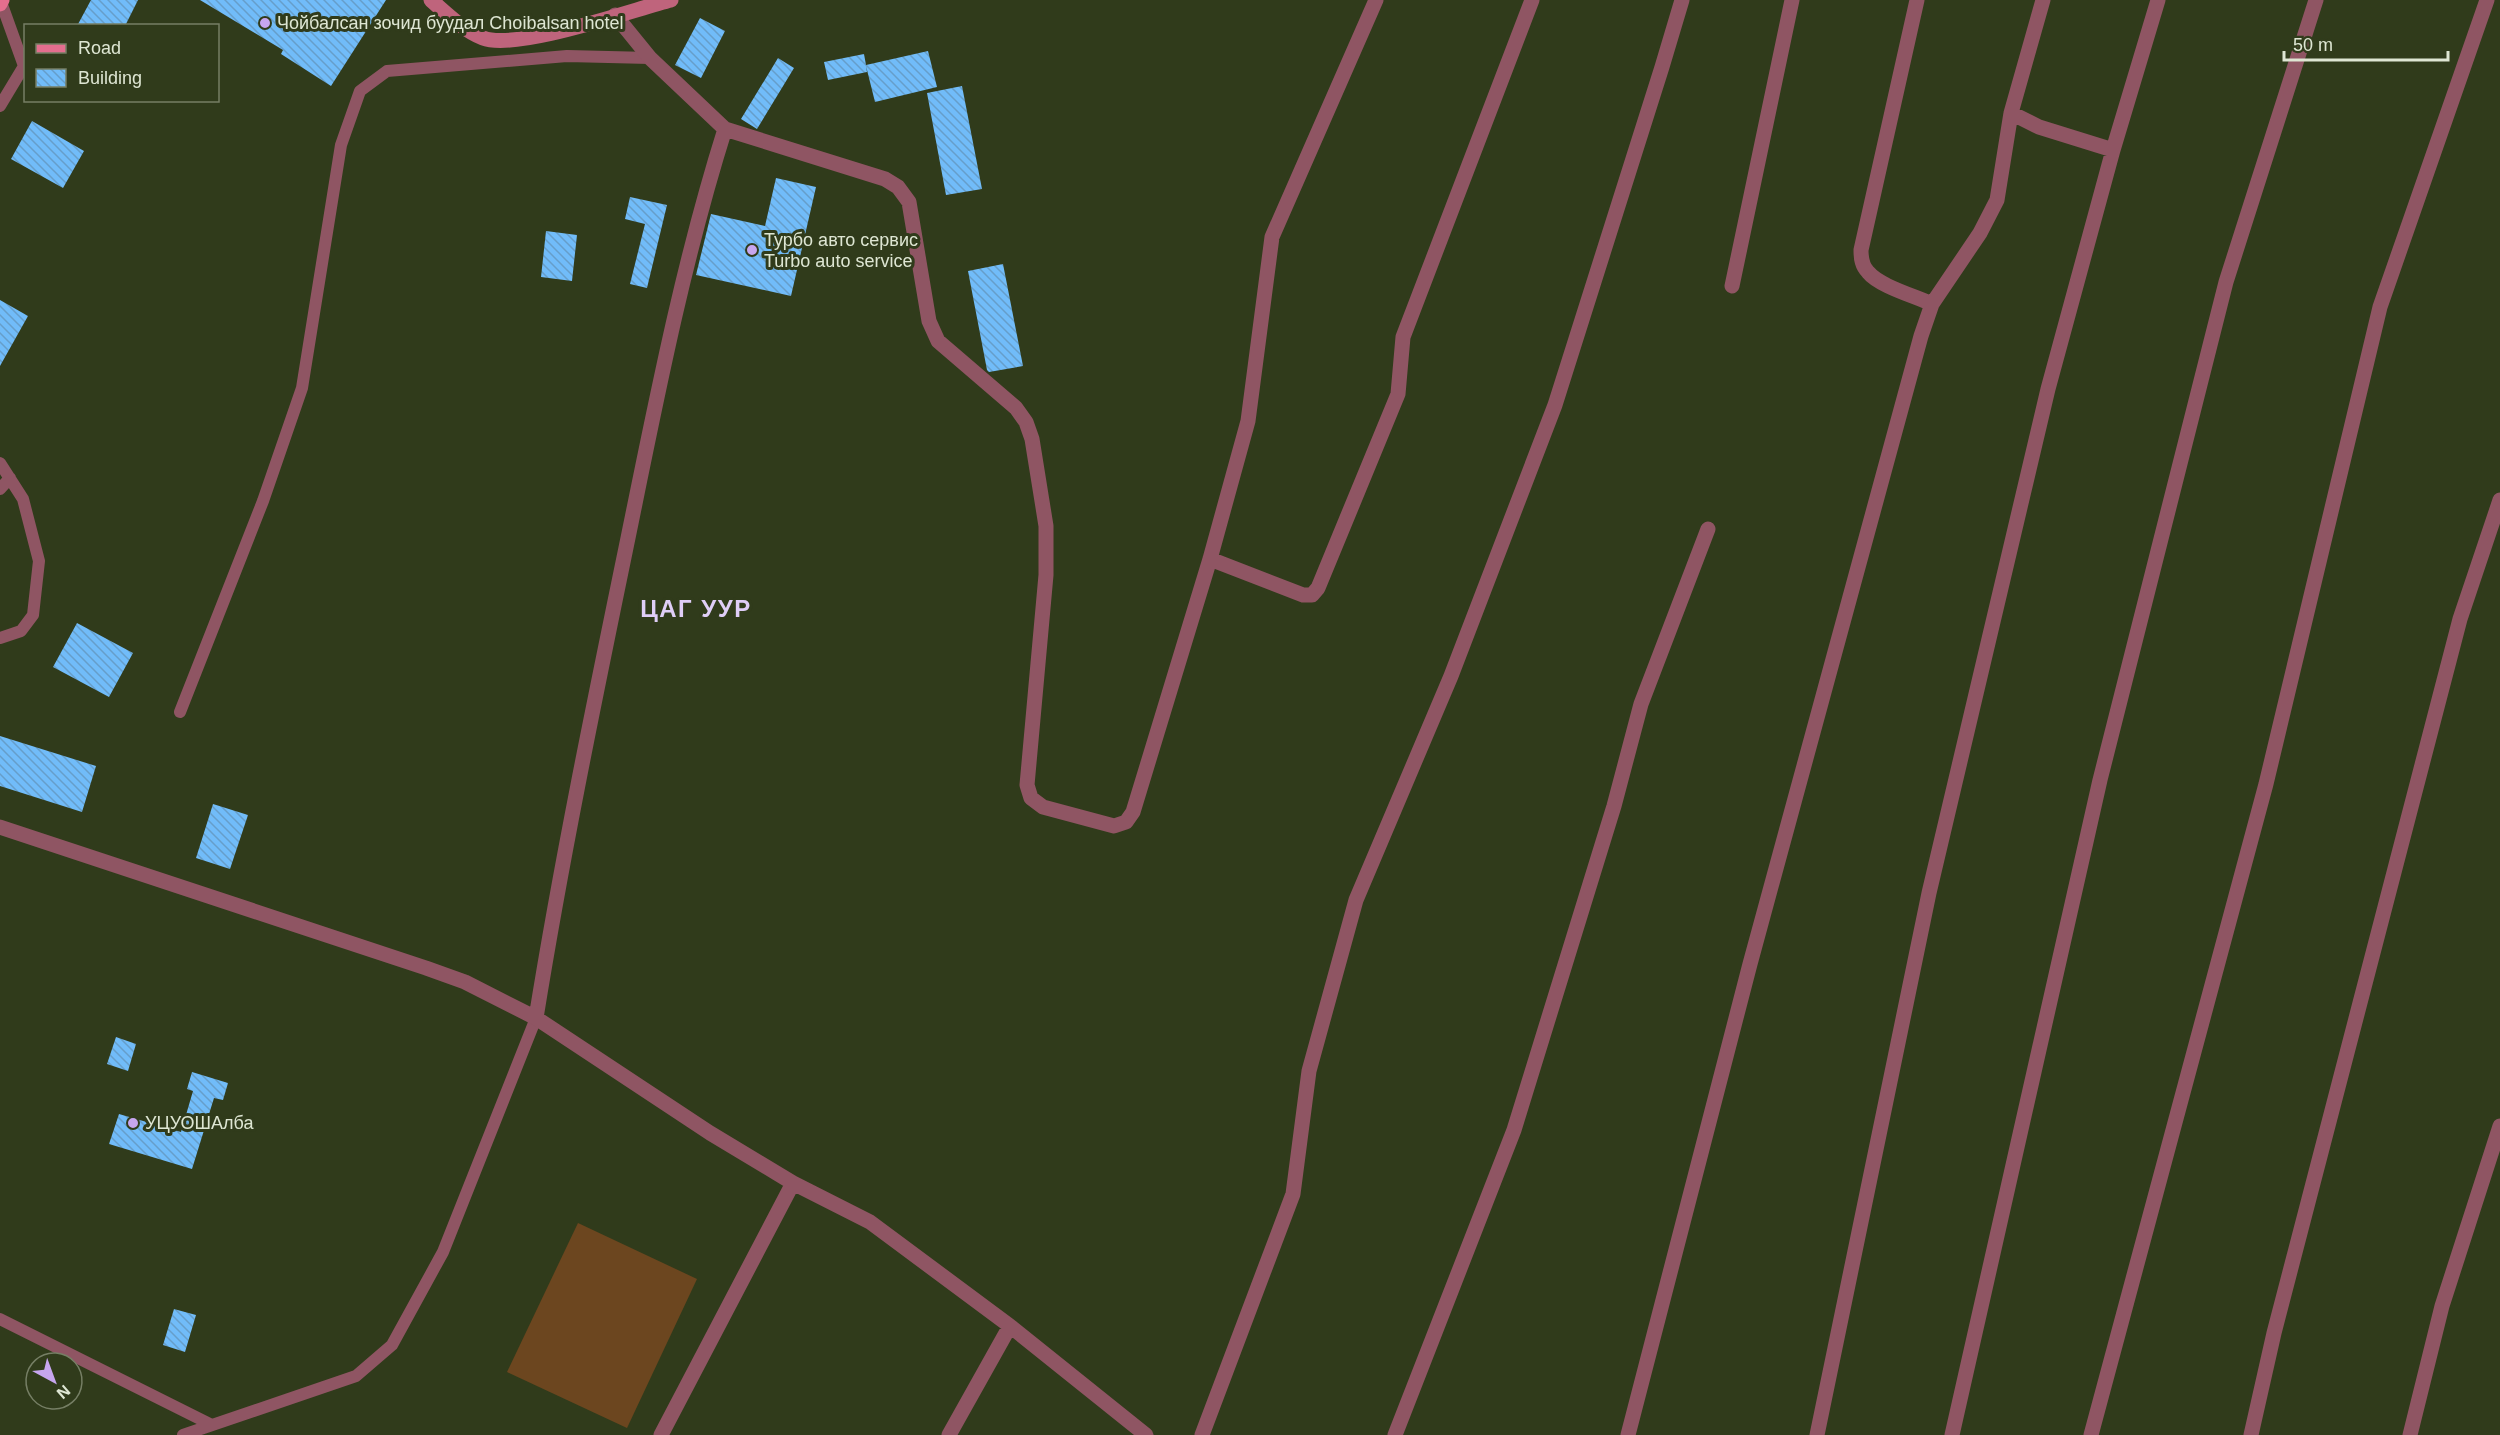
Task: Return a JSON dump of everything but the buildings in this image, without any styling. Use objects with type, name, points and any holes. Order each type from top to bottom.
[{"type":"street","points":[[431,0],[457,23],[483,38],[502,42],[547,34],[671,0]]},
{"type":"street","points":[[615,15],[650,58],[725,129],[885,179],[898,187],[909,202],[929,321],[938,341],[1016,408],[1026,422],[1032,439],[1046,526],[1046,575],[1027,785],[1031,798],[1042,807],[1114,826],[1126,822],[1133,812],[1210,559],[1248,421],[1272,237],[1376,0]]},
{"type":"street","points":[[1210,559],[1303,595],[1312,594],[1318,588],[1398,394],[1403,337],[1532,0]]},
{"type":"street","points":[[1202,1435],[1293,1194],[1309,1071],[1356,900],[1451,676],[1555,405],[1682,0]]},
{"type":"street","points":[[1732,286],[1792,0]]},
{"type":"street","points":[[1917,0],[1861,250],[1862,262],[1868,273],[1877,280],[1932,304]]},
{"type":"street","points":[[1628,1435],[1750,964],[1921,336],[1932,304],[1980,233],[1997,200],[2011,113],[2043,0]]},
{"type":"street","points":[[1817,1435],[1929,893],[2048,389],[2113,150],[2158,0]]},
{"type":"street","points":[[1952,1435],[2112,734],[2226,282],[2316,0]]},
{"type":"street","points":[[2091,1435],[2266,784],[2380,308],[2487,0]]},
{"type":"street","points":[[2011,113],[2039,127],[2113,150]]},
{"type":"street","points":[[536,1018],[554,906],[651,427],[706,189],[725,129]]},
{"type":"street","points":[[2251,1435],[2274,1333],[2460,619],[2500,500]]},
{"type":"street","points":[[1395,1435],[1514,1130],[1614,807],[1641,704],[1708,529]]},
{"type":"street","points":[[0,827],[426,968],[465,982],[536,1018],[710,1134],[793,1183],[870,1222],[1010,1326],[1146,1435]]},
{"type":"street","points":[[2410,1435],[2442,1306],[2500,1126]]},
{"type":"street","points":[[661,1435],[793,1183]]},
{"type":"street","points":[[949,1435],[1010,1326]]},
{"type":"lane","points":[[0,106],[24,66],[1,2]]},
{"type":"lane","points":[[180,712],[262,501],[302,388],[341,145],[360,91],[387,71],[567,56],[650,58]]},
{"type":"lane","points":[[0,462],[23,499],[39,561],[33,615],[21,631],[0,638]]},
{"type":"lane","points":[[0,489],[10,478]]},
{"type":"lane","points":[[183,1435],[356,1376],[392,1345],[443,1252],[536,1018]]},
{"type":"lane","points":[[0,1319],[212,1425]]},
{"type":"shaded area","points":[[578,1223],[697,1279],[627,1428],[507,1372]]},
{"type":"place","name":"Чойбалсан зочид буудал Choibalsan hotel","points":[[265,23]]},
{"type":"place","name":"Турбо авто сервис Turbo auto service","points":[[752,250]]},
{"type":"place","name":"УЦУОШАлба","points":[[133,1123]]},
{"type":"district","name":"ЦАГ УУР","points":[[696,609]]}]
